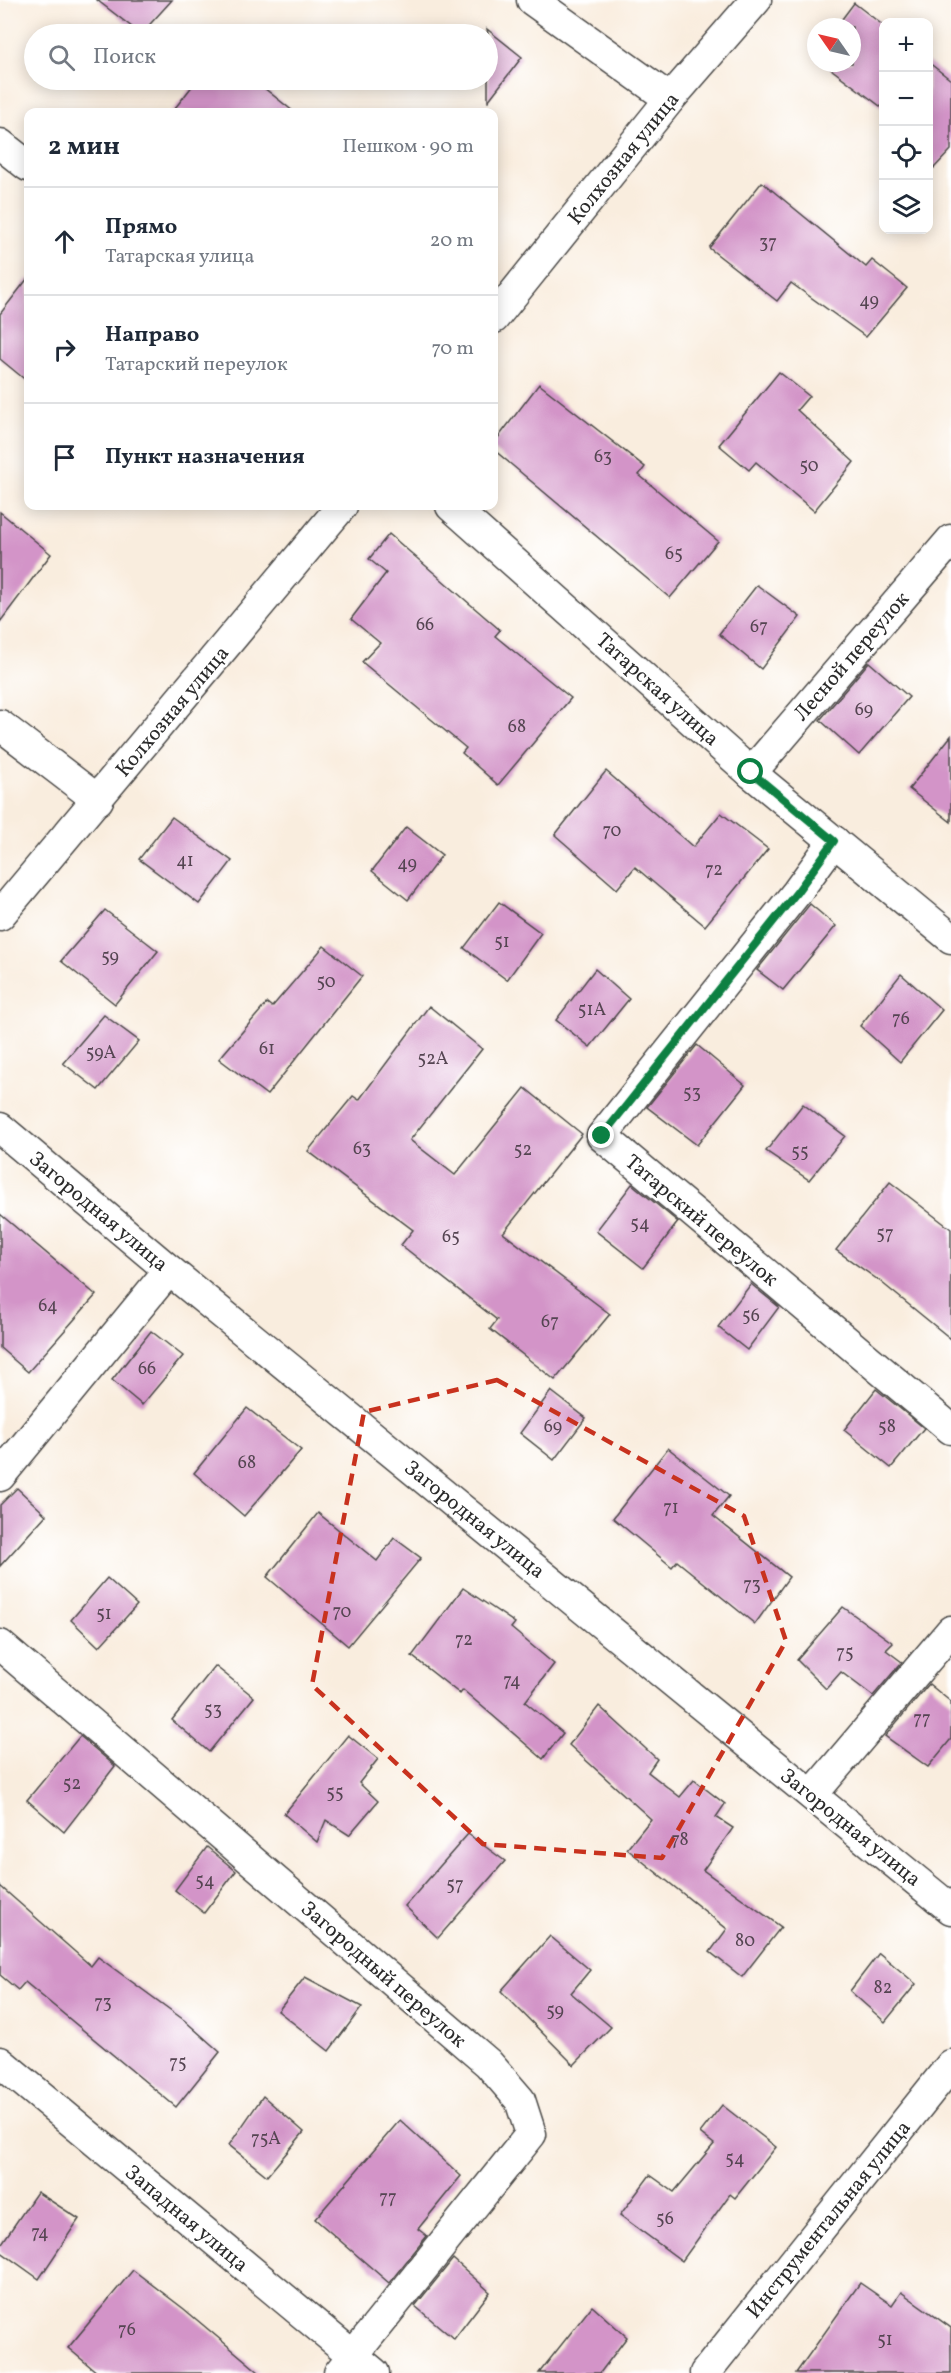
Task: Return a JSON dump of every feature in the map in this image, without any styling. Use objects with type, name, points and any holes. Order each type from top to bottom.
[{"type":"street","points":[[532,0],[670,99]]},
{"type":"street","name":"Колхозная улица","points":[[498,313],[670,99],[756,0]]},
{"type":"street","points":[[0,144],[24,163]]},
{"type":"street","name":"Колхозная улица","points":[[0,915],[98,801],[339,510]]},
{"type":"street","name":"Татарская улица","points":[[456,510],[751,772],[951,938]]},
{"type":"street","name":"Лесной переулок","points":[[751,772],[951,540]]},
{"type":"street","points":[[0,725],[98,801]]},
{"type":"street","name":"Татарский переулок","points":[[834,841],[797,892],[602,1136],[951,1429]]},
{"type":"street","name":"Загородная улица","points":[[0,1128],[169,1270],[951,1909]]},
{"type":"street","points":[[0,1476],[169,1270]]},
{"type":"street","points":[[812,1795],[951,1631]]},
{"type":"street","name":"Загородный переулок","points":[[0,1645],[488,2063],[520,2100],[531,2134],[355,2367]]},
{"type":"street","name":"Западная улица","points":[[0,2062],[355,2367]]},
{"type":"street","name":"Инструментальная улица","points":[[705,2373],[951,2065]]},
{"type":"highlighted area","points":[[497,1380],[744,1516],[786,1641],[662,1858],[483,1844],[312,1685],[364,1412]]},
{"type":"building","points":[[97,0],[172,0],[150,24],[128,24]]},
{"type":"building","points":[[854,3],[879,22],[879,105],[835,72],[861,72],[861,18],[843,18]]},
{"type":"building","points":[[498,38],[522,57],[498,88]]},
{"type":"building","points":[[933,66],[951,80],[951,150],[934,168]]},
{"type":"building","points":[[189,90],[266,90],[289,108],[175,108]]},
{"type":"building","points":[[488,90],[496,90],[488,101]]},
{"type":"building","points":[[762,182],[866,267],[872,260],[907,288],[866,337],[791,283],[777,301],[709,248]]},
{"type":"building","points":[[24,283],[24,379],[0,359],[0,314]]},
{"type":"building","points":[[779,372],[809,396],[797,410],[854,462],[814,511],[756,462],[749,470],[719,445]]},
{"type":"building","points":[[539,384],[645,467],[639,475],[718,541],[670,598],[498,453],[498,438]]},
{"type":"building","points":[[0,512],[51,554],[0,622]]},
{"type":"building","points":[[389,534],[500,630],[495,636],[571,698],[498,785],[462,753],[466,748],[362,662],[380,643],[351,619],[386,573],[369,559]]},
{"type":"building","points":[[757,585],[800,617],[761,669],[719,634]]},
{"type":"building","points":[[869,662],[909,697],[859,755],[820,720]]},
{"type":"building","points":[[951,736],[951,822],[909,789]]},
{"type":"building","points":[[606,771],[693,847],[721,813],[768,849],[705,926],[635,867],[617,889],[555,835]]},
{"type":"building","points":[[172,817],[232,861],[199,904],[139,859]]},
{"type":"building","points":[[406,827],[442,855],[408,900],[372,871]]},
{"type":"building","points":[[499,902],[541,933],[507,980],[464,948]]},
{"type":"building","points":[[810,904],[836,926],[783,990],[757,970]]},
{"type":"building","points":[[105,910],[158,951],[115,1004],[61,961]]},
{"type":"building","points":[[324,946],[362,976],[267,1095],[219,1059],[267,1003],[272,1007]]},
{"type":"building","points":[[595,969],[629,999],[590,1047],[556,1020]]},
{"type":"building","points":[[901,974],[942,1010],[900,1062],[860,1026]]},
{"type":"building","points":[[429,1006],[482,1049],[410,1140],[455,1175],[525,1088],[582,1134],[503,1233],[610,1314],[555,1380],[490,1329],[497,1320],[401,1245],[413,1230],[308,1151],[353,1096],[359,1100]]},
{"type":"building","points":[[104,1015],[139,1041],[98,1090],[63,1063]]},
{"type":"building","points":[[697,1045],[745,1085],[697,1145],[647,1107]]},
{"type":"building","points":[[803,1104],[845,1136],[809,1180],[766,1151]]},
{"type":"building","points":[[890,1182],[951,1229],[951,1339],[881,1282],[836,1250]]},
{"type":"building","points":[[632,1184],[678,1222],[643,1268],[596,1231]]},
{"type":"building","points":[[0,1214],[96,1295],[28,1372],[0,1348]]},
{"type":"building","points":[[751,1284],[779,1307],[747,1350],[718,1327]]},
{"type":"building","points":[[151,1331],[183,1356],[142,1405],[112,1380]]},
{"type":"building","points":[[876,1389],[924,1428],[891,1468],[844,1430]]},
{"type":"building","points":[[551,1391],[586,1418],[554,1460],[520,1433]]},
{"type":"building","points":[[247,1408],[301,1450],[244,1516],[194,1473]]},
{"type":"building","points":[[668,1448],[729,1496],[713,1516],[789,1577],[755,1624],[677,1561],[672,1567],[613,1518]]},
{"type":"building","points":[[17,1488],[46,1515],[0,1566],[0,1505]]},
{"type":"building","points":[[318,1513],[377,1561],[394,1538],[421,1558],[348,1646],[267,1577]]},
{"type":"building","points":[[107,1578],[137,1605],[99,1647],[71,1620]]},
{"type":"building","points":[[463,1588],[515,1623],[511,1628],[554,1664],[525,1702],[563,1733],[543,1759],[463,1690],[460,1694],[412,1656]]},
{"type":"building","points":[[843,1607],[893,1643],[886,1650],[902,1662],[873,1696],[841,1672],[826,1689],[797,1660]]},
{"type":"building","points":[[215,1666],[254,1697],[209,1752],[172,1720]]},
{"type":"building","points":[[929,1684],[951,1702],[951,1739],[928,1767],[885,1736]]},
{"type":"building","points":[[599,1706],[657,1759],[648,1772],[680,1797],[694,1780],[725,1804],[716,1817],[733,1828],[703,1870],[781,1927],[742,1977],[710,1952],[727,1929],[627,1849],[651,1819],[569,1745]]},
{"type":"building","points":[[348,1735],[378,1759],[359,1783],[378,1801],[349,1835],[326,1820],[317,1842],[284,1814]]},
{"type":"building","points":[[80,1736],[115,1766],[64,1832],[27,1800]]},
{"type":"building","points":[[468,1834],[505,1861],[438,1938],[405,1906]]},
{"type":"building","points":[[207,1847],[236,1871],[204,1913],[175,1890]]},
{"type":"building","points":[[0,1886],[91,1966],[98,1957],[184,2020],[220,2052],[176,2107],[25,1982],[18,1990],[0,1975]]},
{"type":"building","points":[[550,1936],[590,1970],[571,1993],[611,2027],[574,2065],[501,1991]]},
{"type":"building","points":[[879,1953],[916,1984],[885,2022],[850,1991]]},
{"type":"building","points":[[305,1977],[362,2007],[329,2051],[278,2011]]},
{"type":"building","points":[[263,2096],[304,2132],[267,2176],[229,2145]]},
{"type":"building","points":[[722,2105],[776,2147],[735,2198],[730,2194],[682,2261],[620,2215],[650,2175],[674,2192],[714,2144],[700,2133]]},
{"type":"building","points":[[400,2120],[461,2176],[418,2229],[427,2236],[389,2283],[315,2219]]},
{"type":"building","points":[[37,2192],[79,2219],[39,2279],[0,2251],[0,2246]]},
{"type":"building","points":[[453,2259],[490,2292],[454,2339],[415,2306]]},
{"type":"building","points":[[133,2270],[184,2309],[260,2373],[98,2373],[68,2348]]},
{"type":"building","points":[[860,2283],[892,2305],[901,2292],[951,2328],[951,2373],[796,2373]]},
{"type":"building","points":[[592,2306],[627,2337],[600,2373],[539,2373]]},
{"type":"route","points":[[602,1136],[797,892],[834,841],[751,772]]}]
